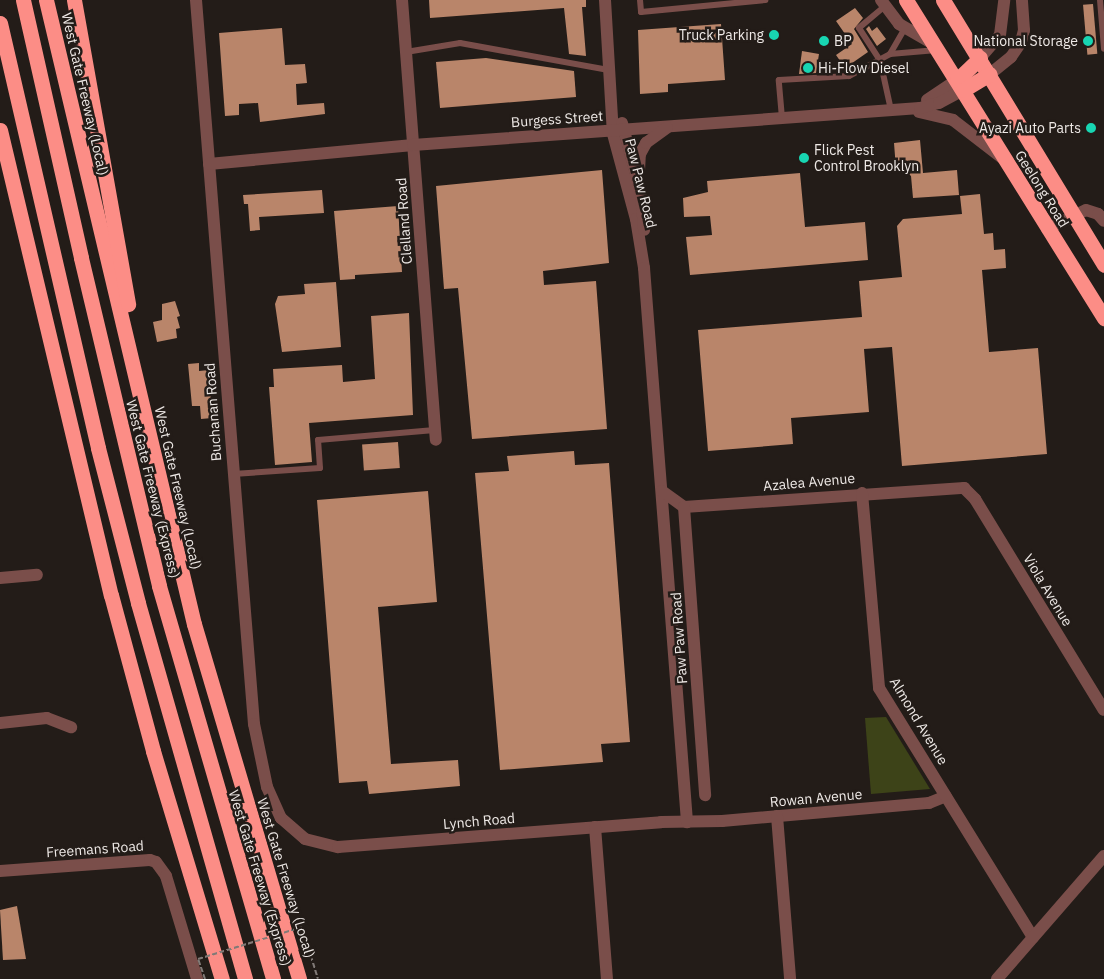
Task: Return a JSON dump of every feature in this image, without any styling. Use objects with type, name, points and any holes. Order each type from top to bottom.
[{"type":"highway","name":"West Gate Freeway (Express)","points":[[23,0],[80,258],[159,586],[273,979]]},
{"type":"highway","name":"West Gate Freeway (Local)","points":[[46,0],[194,624],[299,979]]},
{"type":"highway","points":[[74,0],[106,192],[177,553]]},
{"type":"highway","name":"Geelong Road","points":[[906,0],[1104,318]]},
{"type":"highway","name":"Geelong Road","points":[[943,0],[990,74],[1104,265]]},
{"type":"highway","points":[[0,23],[105,475],[138,603],[245,979]]},
{"type":"highway","points":[[960,85],[980,58]]},
{"type":"highway","points":[[960,85],[990,74]]},
{"type":"highway","points":[[0,130],[111,595],[153,751],[222,979]]},
{"type":"street","name":"Buchanan Road","points":[[196,0],[254,724],[268,787],[281,818]]},
{"type":"street","name":"Clelland Road","points":[[402,0],[436,435]]},
{"type":"street","name":"Paw Paw Road","points":[[605,0],[614,106],[644,268]]},
{"type":"street","points":[[980,58],[1000,35],[1004,0]]},
{"type":"street","points":[[990,74],[1011,58],[1021,42],[1024,30],[1022,0]]},
{"type":"street","points":[[883,3],[905,28],[937,48]]},
{"type":"street","name":"Burgess Street","points":[[209,164],[414,145],[907,109],[934,105],[960,85]]},
{"type":"street","points":[[907,109],[953,120],[1006,160]]},
{"type":"street","points":[[641,194],[639,165],[644,146],[660,131],[681,124]]},
{"type":"street","name":"Paw Paw Road","points":[[619,130],[641,194],[644,268],[687,822]]},
{"type":"street","points":[[1048,229],[1073,213],[1092,210],[1104,221]]},
{"type":"street","name":"Azalea Avenue","points":[[684,507],[862,493],[964,488]]},
{"type":"street","name":"Viola Avenue","points":[[964,488],[975,499],[1104,710]]},
{"type":"street","points":[[662,491],[684,507],[670,515],[665,526]]},
{"type":"street","name":"Almond Avenue","points":[[862,493],[879,688],[1033,937]]},
{"type":"street","name":"Paw Paw Road","points":[[684,507],[705,795]]},
{"type":"street","points":[[0,578],[37,575]]},
{"type":"street","points":[[0,723],[47,718],[71,726]]},
{"type":"street","points":[[680,723],[700,721]]},
{"type":"street","name":"Rowan Avenue","points":[[687,822],[929,803],[946,796]]},
{"type":"street","points":[[777,816],[790,979]]},
{"type":"street","name":"Lynch Road","points":[[281,818],[305,839],[338,847],[595,827],[687,822]]},
{"type":"street","points":[[595,827],[607,979]]},
{"type":"street","points":[[997,979],[1104,856]]},
{"type":"street","name":"Freemans Road","points":[[0,871],[150,860],[156,862],[166,876],[197,979]]},
{"type":"lane","points":[[640,0],[641,12],[765,0]]},
{"type":"lane","points":[[1100,0],[1104,49]]},
{"type":"lane","points":[[883,3],[859,28],[880,60],[891,110]]},
{"type":"lane","points":[[890,54],[905,28]]},
{"type":"lane","points":[[406,52],[460,43],[610,70]]},
{"type":"lane","points":[[782,118],[779,80],[849,76],[890,54],[937,48]]},
{"type":"lane","points":[[233,474],[320,468],[318,440],[436,435]]},
{"type":"path","points":[[205,979],[198,959],[302,927],[318,979]]},
{"type":"green space","points":[[886,717],[930,789],[871,794],[865,718]]},
{"type":"building","points":[[429,0],[586,0],[586,7],[582,7],[586,56],[569,54],[564,8],[430,18]]},
{"type":"building","points":[[1093,4],[1097,54],[1087,55],[1083,5]]},
{"type":"building","points":[[855,8],[863,18],[854,29],[868,52],[845,68],[836,55],[852,44],[836,21]]},
{"type":"building","points":[[721,24],[725,80],[668,84],[668,92],[640,94],[638,30]]},
{"type":"building","points":[[869,26],[872,31],[877,27],[886,39],[877,46],[866,29]]},
{"type":"building","points":[[282,28],[285,65],[305,64],[307,83],[296,84],[297,105],[324,103],[325,114],[260,122],[258,103],[239,104],[239,115],[225,116],[219,33]]},
{"type":"building","name":"Hi-Flow Diesel","points":[[802,51],[819,54],[816,73],[799,74]]},
{"type":"building","points":[[486,58],[574,71],[576,97],[440,108],[436,62]]},
{"type":"building","points":[[920,140],[923,173],[957,170],[959,195],[913,198],[911,176],[902,168],[896,169],[894,143]]},
{"type":"building","points":[[602,170],[609,263],[543,271],[544,285],[596,281],[607,429],[472,439],[458,288],[444,289],[436,186]]},
{"type":"building","points":[[800,173],[805,227],[865,222],[868,260],[690,275],[686,237],[712,235],[710,216],[684,217],[683,198],[708,192],[707,181]]},
{"type":"building","points":[[322,190],[324,213],[259,217],[260,230],[250,231],[248,204],[244,204],[243,195]]},
{"type":"building","points":[[980,194],[984,234],[993,233],[994,250],[1005,249],[1006,268],[982,270],[989,352],[1038,348],[1047,454],[902,466],[892,347],[864,349],[869,412],[791,418],[793,444],[708,451],[698,330],[862,317],[859,281],[902,277],[897,226],[903,219],[962,214],[960,196]]},
{"type":"building","points":[[398,206],[402,272],[355,275],[355,279],[340,280],[334,211]]},
{"type":"building","points":[[336,282],[341,347],[282,352],[275,304],[278,296],[305,294],[304,284]]},
{"type":"building","points":[[175,301],[180,316],[177,317],[180,328],[176,329],[177,338],[157,342],[153,322],[162,320],[162,304]]},
{"type":"building","points":[[409,313],[413,415],[309,423],[312,462],[275,465],[269,387],[274,387],[273,369],[342,365],[343,382],[375,379],[371,316]]},
{"type":"building","points":[[199,363],[199,371],[209,370],[212,418],[201,419],[200,406],[192,406],[188,364]]},
{"type":"building","points":[[398,442],[400,468],[364,470],[362,445]]},
{"type":"building","points":[[574,451],[575,465],[609,463],[630,742],[601,744],[603,762],[500,770],[475,473],[509,471],[507,456]]},
{"type":"building","points":[[428,491],[437,602],[378,607],[391,764],[458,760],[460,786],[369,794],[367,781],[339,783],[317,500]]},
{"type":"building","points":[[17,906],[26,959],[3,960],[0,910]]},
{"type":"place","name":"Truck Parking","points":[[774,35]]},
{"type":"place","name":"BP","points":[[824,41]]},
{"type":"place","name":"National Storage","points":[[1088,41]]},
{"type":"place","name":"Hi-Flow Diesel","points":[[808,68]]},
{"type":"place","name":"Ayazi Auto Parts","points":[[1091,128]]},
{"type":"place","name":"Flick Pest Control Brooklyn","points":[[804,158]]}]
